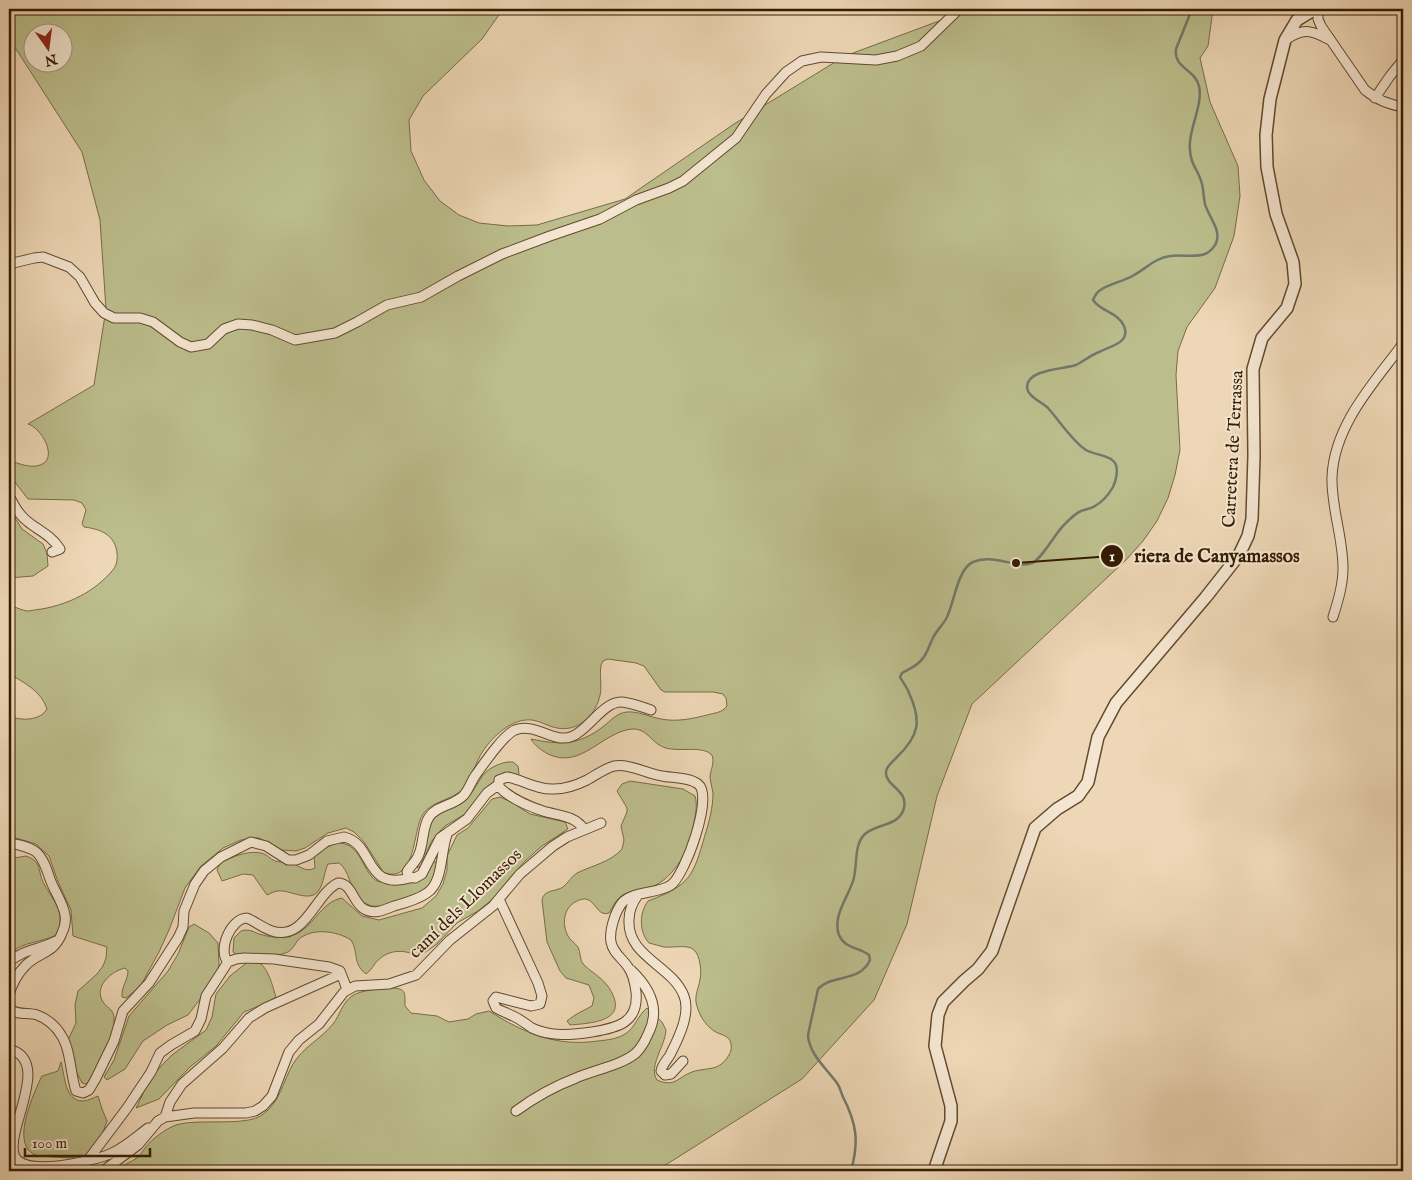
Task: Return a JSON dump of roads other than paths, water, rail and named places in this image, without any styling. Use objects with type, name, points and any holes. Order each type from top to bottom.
[{"type":"street","points":[[9,264],[43,257],[69,267],[80,277],[98,308],[107,315],[114,318],[147,320],[157,324],[180,342],[191,346],[208,344],[224,329],[238,324],[272,330],[295,340],[335,333],[387,305],[412,300],[428,293],[502,254],[600,219],[636,200],[683,181],[736,138],[766,94],[786,72],[802,61],[821,57],[876,60],[897,56],[921,46],[959,9]]},
{"type":"street","points":[[1317,9],[1318,19],[1358,82],[1375,98],[1403,107]]},
{"type":"street","name":"Carretera de Terrassa","points":[[934,1171],[951,1121],[951,1106],[935,1046],[938,1014],[943,1002],[978,969],[992,951],[1034,828],[1056,809],[1078,796],[1088,782],[1098,737],[1116,703],[1206,597],[1239,555],[1248,536],[1252,519],[1254,456],[1253,369],[1262,338],[1286,308],[1295,284],[1293,262],[1276,214],[1267,167],[1266,135],[1270,99],[1285,40],[1298,20],[1317,9]]},
{"type":"street","points":[[1285,40],[1295,33],[1305,31],[1316,32],[1330,40]]},
{"type":"street","points":[[1375,98],[1403,60]]},
{"type":"street","points":[[1333,617],[1340,593],[1343,568],[1332,477],[1336,450],[1354,412],[1402,349]]},
{"type":"street","points":[[9,495],[21,515],[54,539],[60,549],[52,552]]},
{"type":"street","points":[[410,878],[407,872],[418,856],[425,826],[430,815],[436,810],[456,802],[463,796],[477,774],[508,734],[517,729],[531,729],[540,730],[557,738],[568,738],[581,731],[604,710],[615,703],[626,703],[651,710]]},
{"type":"street","points":[[9,1007],[15,1012],[42,1017],[59,1032],[66,1044],[76,1091],[83,1093],[92,1086],[100,1070],[114,1041],[123,1012],[149,983],[178,938],[183,927],[184,911],[198,879],[210,865],[221,857],[255,842],[266,846],[288,860],[296,860],[309,855],[327,841],[344,837],[356,843],[373,869],[382,878],[393,880],[415,878],[422,874],[440,838],[467,819],[487,793],[498,785],[501,779],[507,777],[542,788],[560,788],[575,785],[607,768],[618,766],[660,776],[688,780],[699,784],[704,797],[701,816],[691,849],[680,875],[669,887],[626,899],[621,903],[612,925],[610,936],[612,948],[640,978],[649,992],[654,1007],[652,1026],[639,1049],[626,1059],[552,1088],[516,1111]]},
{"type":"street","points":[[498,785],[504,791],[531,806],[572,818],[584,829]]},
{"type":"street","name":"camí dels Llomassos","points":[[347,989],[358,985],[389,984],[412,977],[450,940],[488,910],[520,874],[553,846],[584,829],[600,824]]},
{"type":"street","points":[[228,962],[224,958],[224,949],[230,930],[240,920],[247,918],[275,932],[292,929],[307,918],[325,893],[338,883],[347,886],[361,907],[372,912],[386,909],[428,893],[437,880],[444,846],[450,830]]},
{"type":"street","points":[[9,843],[34,850],[40,854],[64,909],[65,925],[54,948],[24,967],[9,995]]},
{"type":"street","points":[[638,895],[631,906],[629,926],[631,937],[640,950],[673,980],[681,990],[685,1000],[681,1030],[661,1072],[671,1074],[683,1061]]},
{"type":"street","points":[[499,899],[538,983],[542,996],[540,1004],[531,1006],[496,997],[493,1004],[498,1010],[511,1014],[536,1029],[552,1034],[591,1032],[618,1026],[631,1016],[636,1002],[635,986],[628,966]]},
{"type":"street","points":[[9,962],[20,954],[41,948],[60,938]]},
{"type":"street","points":[[9,1049],[15,1050],[22,1056],[27,1070],[25,1092],[14,1144],[14,1153],[17,1159],[25,1165],[46,1167],[88,1160],[116,1151],[161,1119],[194,1113],[246,1113],[263,1106],[272,1096],[289,1052],[299,1040],[319,1024],[340,995],[347,989],[342,974],[338,970],[329,967],[290,961],[244,958],[228,962],[206,996],[197,1028],[160,1053],[151,1072],[127,1108],[88,1160]]},
{"type":"street","points":[[103,1171],[138,1145],[161,1119],[182,1084],[223,1048],[249,1018],[266,1008],[342,974]]},
{"type":"waterway","points":[[851,1171],[856,1142],[854,1125],[838,1085],[815,1055],[808,1035],[818,989],[830,981],[859,972],[870,960],[869,955],[845,943],[839,935],[837,928],[841,907],[853,881],[857,850],[861,839],[875,828],[896,820],[903,811],[905,804],[904,798],[889,781],[886,772],[910,742],[916,728],[916,712],[900,677],[902,673],[916,665],[925,656],[934,635],[949,613],[960,579],[968,566],[973,562],[988,559],[1018,564],[1036,561],[1069,520],[1078,512],[1093,507],[1100,502],[1114,485],[1117,470],[1114,462],[1107,457],[1089,452],[1081,446],[1048,408],[1029,393],[1027,387],[1029,381],[1040,373],[1076,365],[1122,340],[1125,332],[1121,321],[1093,300],[1099,291],[1130,277],[1165,257],[1205,254],[1209,252],[1216,242],[1217,231],[1206,208],[1203,188],[1190,151],[1190,142],[1199,104],[1199,86],[1197,80],[1181,65],[1176,55],[1176,49],[1192,9]]},
{"type":"place","name":"riera de Canyamassos","points":[[1016,563]]}]
